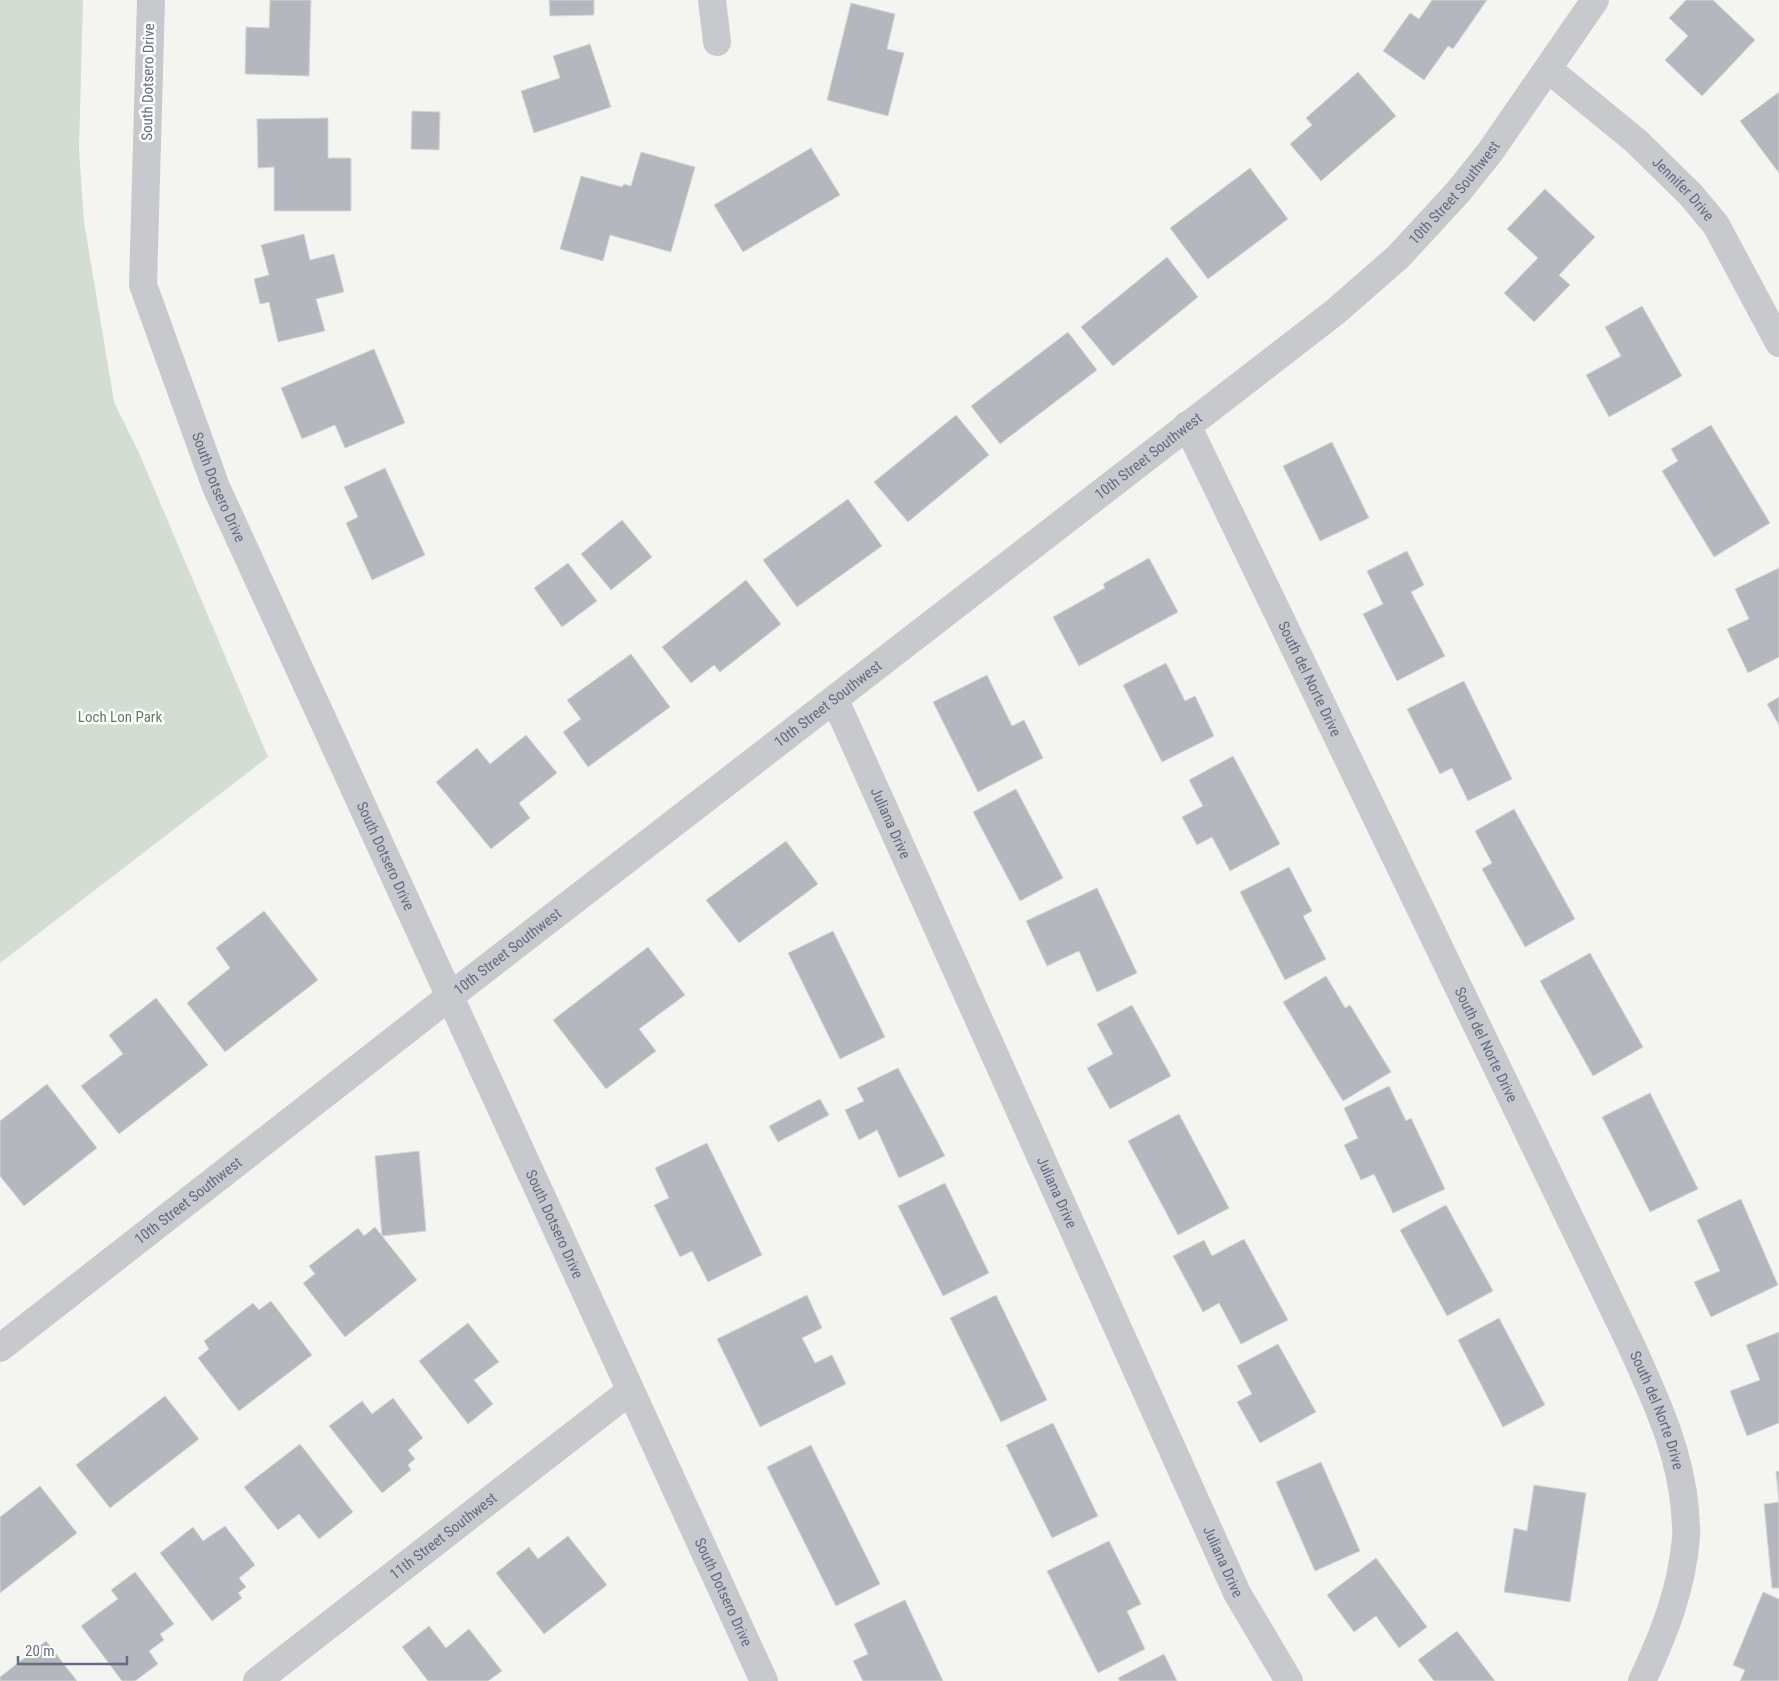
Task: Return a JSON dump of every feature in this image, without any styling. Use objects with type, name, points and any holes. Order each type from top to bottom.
[{"type":"street","name":"South Dotsero Drive","points":[[151,0],[143,285],[216,486],[449,998],[764,1681]]},
{"type":"street","points":[[712,0],[717,42]]},
{"type":"street","name":"10th Street Southwest","points":[[0,1348],[1188,424],[1335,312],[1398,257],[1458,192],[1490,152],[1595,0]]},
{"type":"street","name":"Jennifer Drive","points":[[1548,69],[1636,142],[1691,194],[1716,225],[1779,343]]},
{"type":"street","name":"South del Norte Drive","points":[[1188,424],[1632,1345],[1656,1399],[1673,1445],[1684,1496],[1686,1536],[1676,1599],[1642,1681]]},
{"type":"street","name":"Juliana Drive","points":[[835,700],[1236,1594],[1289,1681]]},
{"type":"street","name":"11th Street Southwest","points":[[257,1681],[630,1391]]},
{"type":"green space","name":"Loch Lon Park","points":[[0,0],[83,0],[79,148],[84,222],[114,402],[139,453],[268,757],[0,963]]},
{"type":"building","points":[[270,0],[311,0],[309,76],[245,74],[246,27],[269,28]]},
{"type":"building","points":[[549,0],[594,0],[594,15],[550,16]]},
{"type":"building","points":[[1432,0],[1487,0],[1453,49],[1448,46],[1424,80],[1383,51],[1410,13],[1419,19]]},
{"type":"building","points":[[1686,0],[1713,0],[1755,40],[1702,96],[1665,60],[1688,36],[1669,18]]},
{"type":"building","points":[[851,3],[895,14],[887,49],[904,53],[888,116],[827,100]]},
{"type":"building","points":[[590,44],[611,107],[534,133],[521,91],[560,78],[553,56]]},
{"type":"building","points":[[1358,72],[1396,116],[1321,181],[1290,144],[1312,125],[1306,118]]},
{"type":"building","points":[[1779,92],[1779,173],[1740,121]]},
{"type":"building","points":[[412,111],[440,112],[439,150],[411,149]]},
{"type":"building","points":[[328,118],[328,158],[351,158],[351,211],[274,211],[274,167],[258,168],[257,119]]},
{"type":"building","points":[[811,148],[840,195],[743,252],[714,205]]},
{"type":"building","points":[[641,152],[695,167],[671,252],[610,235],[603,261],[560,249],[581,176],[622,187],[624,184],[631,186]]},
{"type":"building","points":[[1250,168],[1288,219],[1208,279],[1170,228]]},
{"type":"building","points":[[1545,189],[1595,237],[1559,275],[1570,285],[1534,322],[1504,293],[1538,258],[1507,229]]},
{"type":"building","points":[[304,234],[310,260],[334,254],[344,292],[316,299],[325,331],[278,342],[269,302],[260,304],[254,279],[269,275],[261,245]]},
{"type":"building","points":[[1167,257],[1198,297],[1113,366],[1081,327]]},
{"type":"building","points":[[1642,306],[1682,376],[1609,417],[1586,375],[1621,356],[1605,327]]},
{"type":"building","points":[[1068,332],[1097,370],[1000,444],[971,406]]},
{"type":"building","points":[[374,349],[405,423],[345,448],[335,425],[302,439],[281,388]]},
{"type":"building","points":[[956,415],[989,455],[908,522],[874,482]]},
{"type":"building","points":[[1711,425],[1770,523],[1714,557],[1662,471],[1678,461],[1671,449]]},
{"type":"building","points":[[1332,442],[1369,518],[1320,541],[1283,466]]},
{"type":"building","points":[[385,468],[425,555],[372,580],[346,523],[358,517],[344,487]]},
{"type":"building","points":[[848,499],[882,546],[797,607],[763,560]]},
{"type":"building","points":[[622,520],[652,557],[611,590],[581,554]]},
{"type":"building","points":[[1407,551],[1424,585],[1411,592],[1445,656],[1397,681],[1363,614],[1383,604],[1367,571]]},
{"type":"building","points":[[1149,558],[1178,612],[1079,666],[1053,617],[1105,588],[1103,584]]},
{"type":"building","points":[[568,563],[597,601],[562,627],[534,588]]},
{"type":"building","points":[[1779,568],[1779,657],[1748,673],[1727,629],[1749,619],[1735,589]]},
{"type":"building","points":[[746,580],[781,624],[720,672],[714,665],[691,683],[662,647]]},
{"type":"building","points":[[631,654],[670,707],[588,767],[563,732],[581,719],[567,700]]},
{"type":"building","points":[[1166,663],[1185,701],[1195,696],[1214,736],[1162,762],[1123,685]]},
{"type":"building","points":[[987,675],[1012,726],[1024,720],[1043,758],[978,792],[933,702]]},
{"type":"building","points":[[1464,681],[1512,779],[1468,801],[1452,768],[1440,774],[1407,709]]},
{"type":"building","points":[[1779,697],[1779,725],[1767,704]]},
{"type":"building","points":[[526,735],[557,773],[519,803],[530,818],[491,849],[436,782],[477,748],[490,764]]},
{"type":"building","points":[[1233,756],[1280,844],[1230,871],[1212,837],[1197,845],[1182,817],[1203,806],[1189,780]]},
{"type":"building","points":[[1016,789],[1063,878],[1020,901],[973,812]]},
{"type":"building","points":[[1514,809],[1575,919],[1525,947],[1482,869],[1492,863],[1475,831]]},
{"type":"building","points":[[786,841],[818,884],[739,943],[706,900]]},
{"type":"building","points":[[1289,867],[1312,911],[1303,916],[1326,959],[1285,980],[1240,892]]},
{"type":"building","points":[[1097,888],[1137,973],[1097,992],[1079,951],[1047,966],[1026,921]]},
{"type":"building","points":[[264,911],[318,980],[225,1052],[187,1003],[230,968],[216,948]]},
{"type":"building","points":[[833,931],[885,1037],[840,1059],[788,953]]},
{"type":"building","points":[[648,947],[685,995],[639,1029],[656,1051],[606,1089],[553,1020]]},
{"type":"building","points":[[1590,953],[1643,1047],[1593,1076],[1540,981]]},
{"type":"building","points":[[1326,976],[1345,1008],[1350,1005],[1391,1072],[1343,1101],[1283,1002]]},
{"type":"building","points":[[156,998],[208,1065],[119,1134],[81,1086],[123,1054],[109,1035]]},
{"type":"building","points":[[1132,1005],[1171,1076],[1110,1109],[1087,1068],[1113,1054],[1097,1024]]},
{"type":"building","points":[[898,1068],[945,1156],[899,1178],[877,1130],[859,1140],[845,1110],[864,1101],[857,1088]]},
{"type":"building","points":[[47,1084],[97,1148],[24,1206],[0,1176],[0,1121]]},
{"type":"building","points":[[1389,1086],[1406,1121],[1411,1118],[1445,1189],[1393,1213],[1374,1174],[1361,1180],[1344,1145],[1358,1138],[1344,1108]]},
{"type":"building","points":[[1650,1093],[1698,1189],[1650,1212],[1602,1117]]},
{"type":"building","points":[[820,1099],[829,1115],[778,1142],[769,1126]]},
{"type":"building","points":[[1179,1114],[1229,1208],[1178,1235],[1128,1141]]},
{"type":"building","points":[[707,1143],[762,1255],[708,1282],[692,1251],[680,1257],[654,1205],[669,1198],[655,1168]]},
{"type":"building","points":[[419,1151],[426,1231],[382,1236],[375,1156]]},
{"type":"building","points":[[945,1183],[989,1273],[943,1296],[898,1206]]},
{"type":"building","points":[[1741,1199],[1778,1285],[1711,1317],[1694,1282],[1720,1271],[1697,1220]]},
{"type":"building","points":[[1446,1205],[1493,1291],[1447,1316],[1400,1230]]},
{"type":"building","points":[[375,1227],[417,1280],[345,1337],[303,1283],[315,1274],[309,1266],[358,1228],[364,1236]]},
{"type":"building","points":[[1244,1239],[1288,1320],[1241,1344],[1219,1303],[1203,1312],[1173,1256],[1204,1240],[1212,1256]]},
{"type":"building","points":[[807,1295],[822,1328],[802,1338],[815,1363],[832,1355],[846,1384],[760,1427],[717,1339]]},
{"type":"building","points":[[996,1295],[1047,1400],[1001,1422],[950,1318]]},
{"type":"building","points":[[271,1301],[312,1355],[239,1411],[198,1358],[209,1349],[204,1341],[253,1303],[259,1310]]},
{"type":"building","points":[[1499,1318],[1545,1405],[1503,1427],[1458,1340]]},
{"type":"building","points":[[468,1323],[499,1362],[474,1380],[493,1404],[468,1424],[419,1361]]},
{"type":"building","points":[[1779,1332],[1779,1423],[1747,1436],[1730,1391],[1760,1380],[1746,1345]]},
{"type":"building","points":[[1278,1344],[1316,1412],[1260,1443],[1237,1402],[1252,1394],[1237,1366]]},
{"type":"building","points":[[165,1396],[199,1439],[110,1508],[76,1465]]},
{"type":"building","points":[[393,1398],[423,1438],[408,1450],[415,1459],[408,1465],[411,1470],[382,1493],[329,1426],[362,1401],[372,1414]]},
{"type":"building","points":[[1053,1423],[1098,1516],[1052,1538],[1006,1445]]},
{"type":"building","points":[[300,1444],[353,1512],[319,1539],[299,1514],[278,1530],[244,1487]]},
{"type":"building","points":[[811,1445],[880,1584],[836,1606],[767,1467]]},
{"type":"building","points":[[1321,1462],[1360,1551],[1315,1571],[1276,1482]]},
{"type":"building","points":[[1779,1471],[1779,1501],[1776,1472]]},
{"type":"building","points":[[1534,1485],[1586,1493],[1570,1602],[1504,1592],[1514,1528],[1527,1531]]},
{"type":"building","points":[[40,1486],[77,1533],[0,1593],[0,1517]]},
{"type":"building","points":[[1779,1502],[1779,1588],[1772,1588],[1764,1504]]},
{"type":"building","points":[[225,1526],[255,1565],[239,1578],[246,1587],[238,1593],[242,1598],[212,1621],[160,1553],[193,1527],[203,1541]]},
{"type":"building","points":[[568,1536],[607,1585],[544,1634],[496,1573],[529,1547],[538,1559]]},
{"type":"building","points":[[1109,1541],[1141,1604],[1127,1611],[1145,1649],[1098,1673],[1047,1571]]},
{"type":"building","points":[[1376,1558],[1427,1627],[1399,1648],[1376,1616],[1354,1632],[1327,1595]]},
{"type":"building","points":[[135,1572],[174,1624],[160,1634],[164,1640],[149,1651],[158,1664],[135,1681],[122,1681],[81,1626],[118,1599],[111,1590]]},
{"type":"building","points":[[1763,1592],[1779,1599],[1779,1681],[1740,1681],[1745,1670],[1733,1665]]},
{"type":"building","points":[[905,1600],[943,1681],[863,1681],[853,1661],[868,1654],[854,1624]]},
{"type":"building","points":[[429,1626],[446,1648],[469,1629],[502,1671],[488,1681],[428,1681],[402,1647]]},
{"type":"building","points":[[1457,1631],[1495,1681],[1434,1681],[1418,1660]]},
{"type":"building","points":[[46,1641],[77,1681],[0,1681],[0,1677]]},
{"type":"building","points":[[1164,1654],[1177,1681],[1120,1681],[1118,1678]]}]
